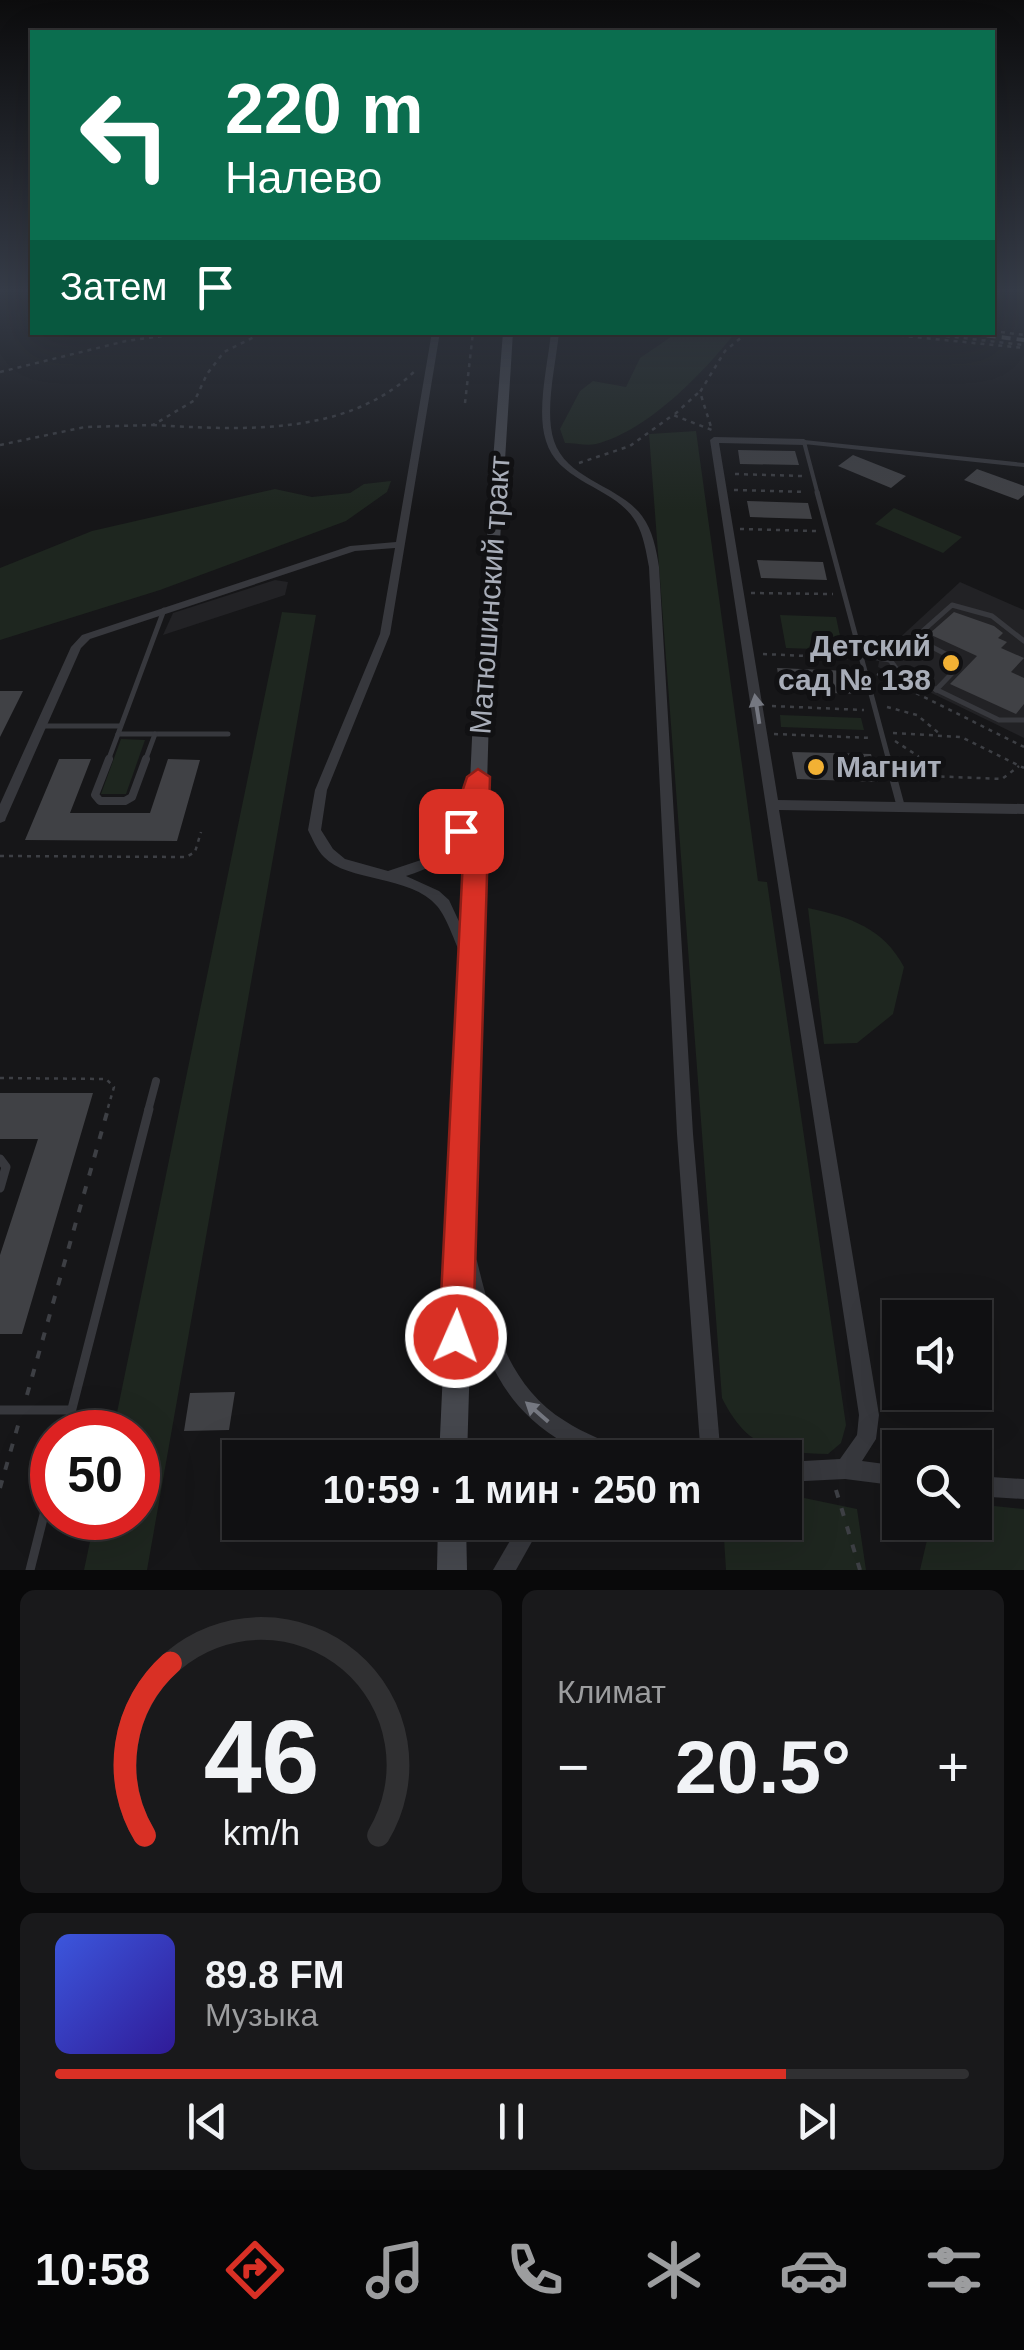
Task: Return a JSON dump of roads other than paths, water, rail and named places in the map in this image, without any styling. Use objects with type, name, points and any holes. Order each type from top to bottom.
[{"type":"main road","name":"Матюшинский тракт","points":[[454,1440],[478,777],[506,363]]},
{"type":"main road","points":[[452,1540],[452,1570]]},
{"type":"street","points":[[431,363],[385,634],[314,814],[314,830],[328,853],[355,870],[421,887],[444,904],[470,960]]},
{"type":"street","points":[[553,363],[548,437],[568,466],[634,512],[646,533],[654,567],[685,1134],[710,1440]]},
{"type":"street","points":[[804,442],[714,440],[870,1414],[866,1439],[838,1471]]},
{"type":"street","points":[[0,818],[82,640],[96,632],[354,548],[400,545]]},
{"type":"street","points":[[389,876],[430,864],[452,845],[461,831],[478,777]]},
{"type":"street","points":[[772,805],[1024,808]]},
{"type":"street","points":[[460,1224],[484,1327],[503,1374],[542,1418],[580,1440]]},
{"type":"street","points":[[802,1472],[882,1475]]},
{"type":"street","points":[[992,1487],[1024,1489]]},
{"type":"street","points":[[504,1570],[522,1540]]},
{"type":"lane","points":[[901,807],[804,442],[1024,466]]},
{"type":"lane","points":[[890,660],[944,608],[958,605],[1010,626],[1024,641]]},
{"type":"lane","points":[[154,734],[132,797],[125,801],[100,801],[95,795],[164,610]]},
{"type":"lane","points":[[914,637],[957,660],[957,668],[936,690]]},
{"type":"lane","points":[[861,657],[890,660],[898,671],[998,720],[1024,720]]},
{"type":"lane","points":[[41,726],[154,734],[228,734]]},
{"type":"lane","points":[[72,1410],[156,1081]]},
{"type":"lane","points":[[0,1159],[6,1167],[0,1188]]},
{"type":"lane","points":[[0,1410],[30,1410]]},
{"type":"lane","points":[[30,1570],[38,1540]]},
{"type":"place","name":"Детский сад № 138","points":[[951,663]]},
{"type":"place","name":"Магнит","points":[[816,767]]}]
